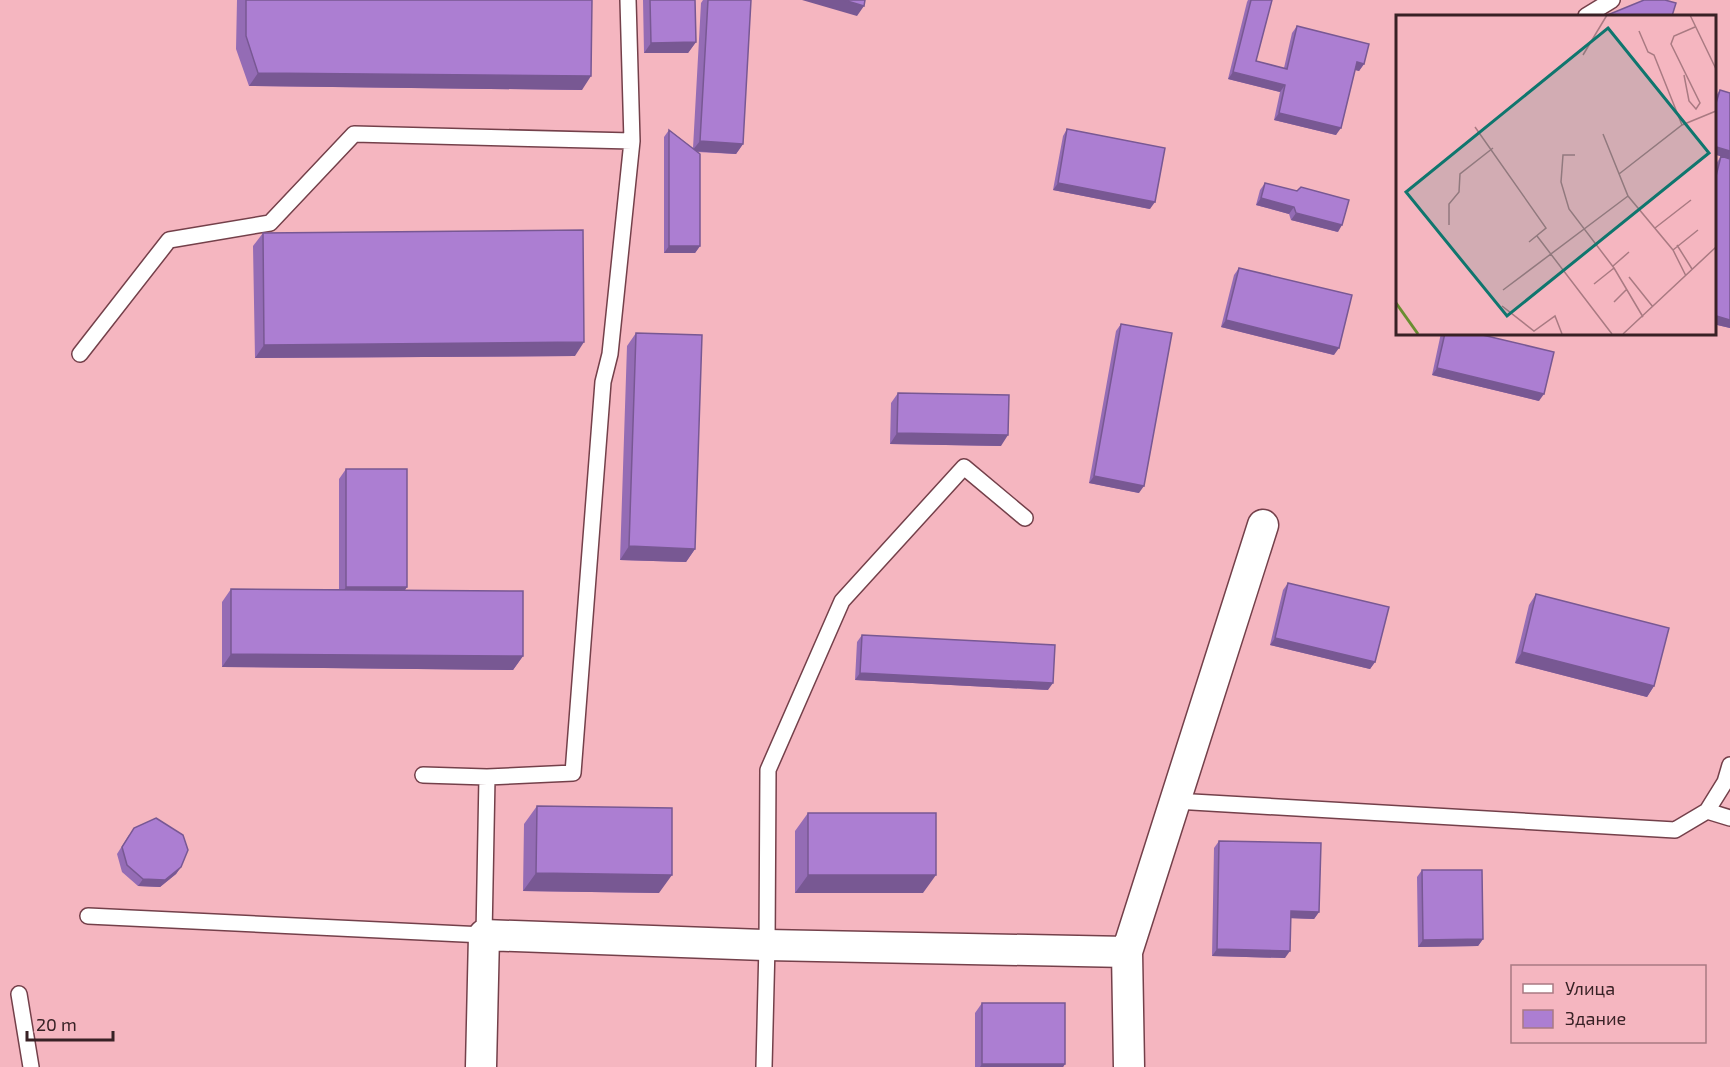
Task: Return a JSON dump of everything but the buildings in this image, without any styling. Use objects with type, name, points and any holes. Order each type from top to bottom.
[{"type":"street","points":[[1129,1067],[1127,952],[1263,525]]},
{"type":"street","points":[[481,1067],[484,935],[767,945],[1127,952]]},
{"type":"lane","points":[[423,775],[487,777],[573,773],[603,382],[610,354],[632,141],[628,0]]},
{"type":"lane","points":[[1588,15],[1612,0]]},
{"type":"lane","points":[[80,354],[169,240],[270,223],[354,134],[632,141]]},
{"type":"lane","points":[[764,1067],[768,770],[842,601],[964,467],[1025,518]]},
{"type":"lane","points":[[1175,801],[1676,830],[1707,811],[1725,782],[1730,765]]},
{"type":"lane","points":[[88,916],[484,935],[487,777]]},
{"type":"lane","points":[[1707,811],[1730,818]]},
{"type":"lane","points":[[19,994],[31,1067]]}]
